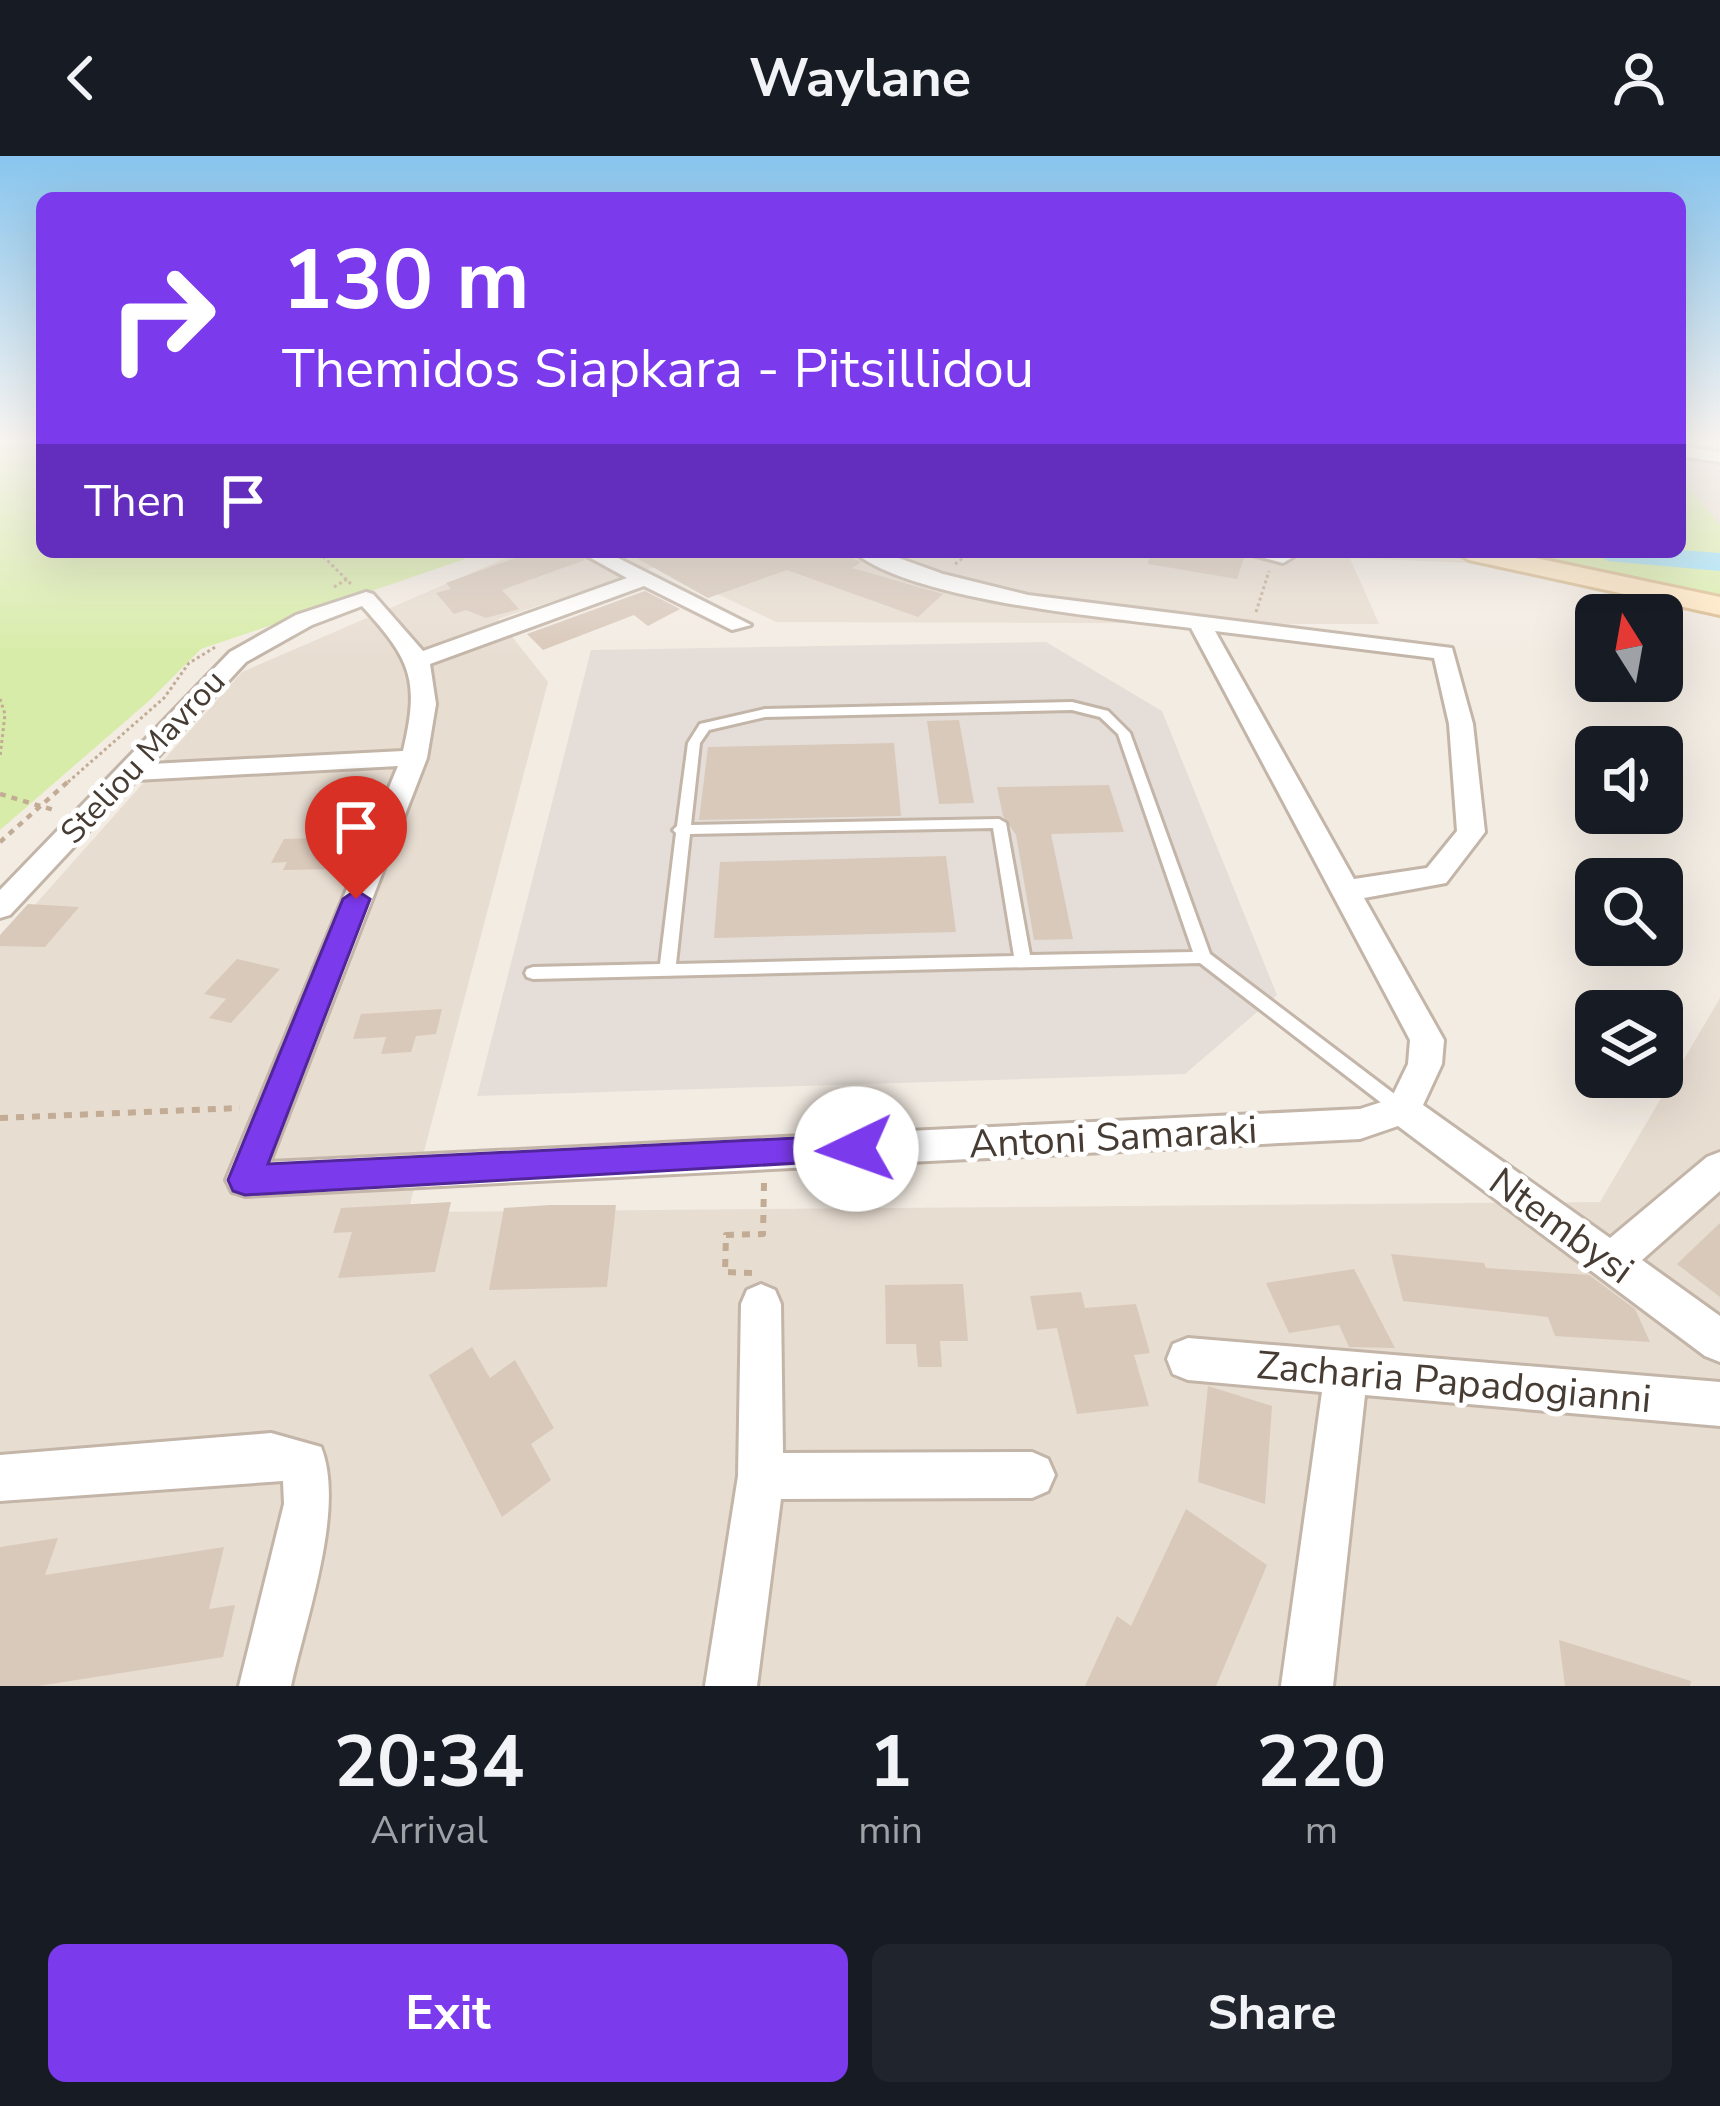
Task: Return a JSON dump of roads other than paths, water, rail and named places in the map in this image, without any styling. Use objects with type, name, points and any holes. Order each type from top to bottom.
[{"type":"street","points":[[601,558],[740,626]]},
{"type":"street","points":[[880,558],[936,579],[1028,601],[1444,653],[1461,724],[1471,832],[1436,876],[1349,890]]},
{"type":"street","points":[[1496,558],[1720,606]]},
{"type":"street","points":[[124,773],[414,758],[427,707],[422,659],[641,580]]},
{"type":"street","name":"Steliou Mavrou","points":[[0,908],[238,656],[304,620],[366,598],[422,659]]},
{"type":"street","points":[[1201,624],[1349,890],[1426,1040],[1425,1064],[1403,1110]]},
{"type":"street","name":"Antoni Samaraki","points":[[414,758],[245,1180],[1360,1124],[1403,1110]]},
{"type":"street","name":"Ntembysi","points":[[1403,1110],[1720,1341]]},
{"type":"street","points":[[1612,1261],[1720,1168]]},
{"type":"street","points":[[730,1686],[761,1475],[761,1304]]},
{"type":"street","name":"Zacharia Papadogianni","points":[[1188,1359],[1720,1404]]},
{"type":"street","points":[[1307,1686],[1346,1370]]},
{"type":"street","points":[[0,1478],[271,1456],[305,1463],[307,1504],[265,1686]]},
{"type":"street","points":[[761,1475],[1031,1475]]},
{"type":"lane","points":[[668,970],[680,830],[694,743],[704,727],[727,717],[1072,706],[1104,714],[1124,733],[1203,957],[1403,1110]]},
{"type":"lane","points":[[680,830],[999,823],[1023,962]]},
{"type":"lane","points":[[533,973],[1203,957]]},
{"type":"waterway","points":[[1675,558],[1720,562]]}]
